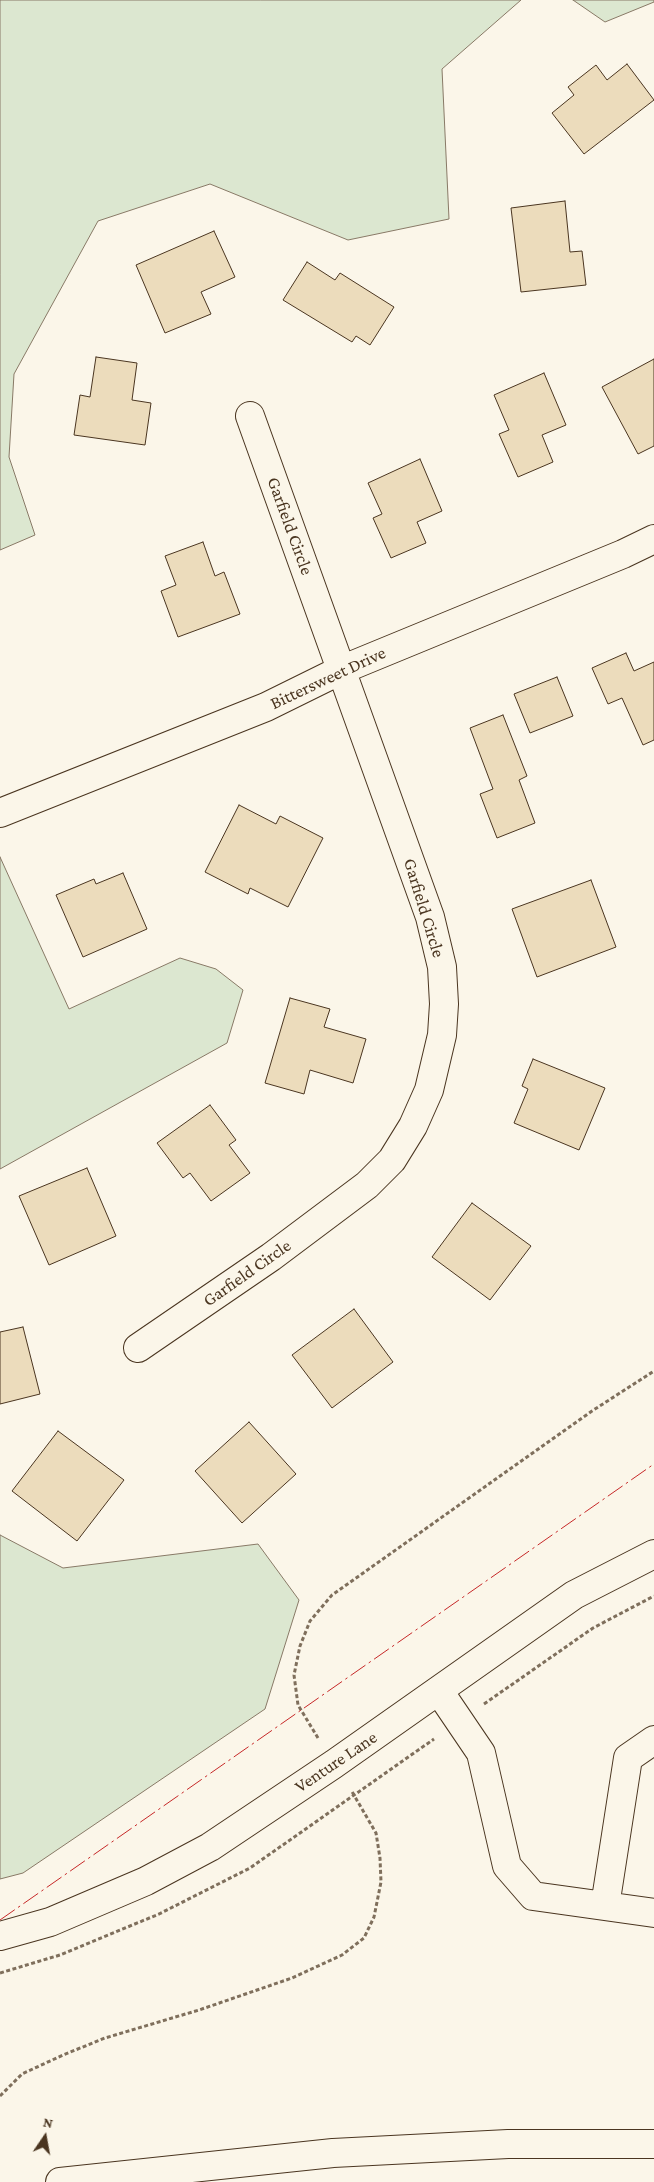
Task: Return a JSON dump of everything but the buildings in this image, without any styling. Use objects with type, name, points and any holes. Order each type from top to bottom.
[{"type":"main road","name":"Garfield Circle","points":[[138,1348],[271,1257],[367,1185],[392,1160],[413,1126],[429,1090],[442,1035],[444,1004],[442,967],[430,917],[250,416]]},
{"type":"main road","name":"Bittersweet Drive","points":[[0,813],[266,707],[341,670],[623,554],[654,539]]},
{"type":"main road","name":"Venture Lane","points":[[0,1936],[50,1922],[146,1882],[210,1847],[439,1691],[574,1595],[654,1554]]},
{"type":"main road","points":[[439,1691],[481,1753],[507,1866],[534,1896],[654,1912]]},
{"type":"main road","points":[[605,1906],[628,1758],[654,1740]]},
{"type":"main road","points":[[60,2182],[333,2153],[508,2144],[654,2144]]},
{"type":"path","points":[[318,1738],[298,1705],[294,1675],[300,1646],[310,1621],[332,1595],[592,1411],[654,1371]]},
{"type":"path","points":[[0,2096],[22,2074],[63,2055],[105,2038],[199,2010],[292,1978],[349,1950],[364,1938],[374,1917],[381,1882],[376,1832],[354,1794],[593,1628],[654,1596]]},
{"type":"green space","points":[[0,0],[521,0],[442,69],[449,219],[348,240],[210,184],[98,221],[14,374],[9,457],[35,535],[0,550]]},
{"type":"green space","points":[[573,0],[654,0],[654,2],[605,22]]},
{"type":"green space","points":[[0,857],[69,1009],[180,958],[216,969],[243,990],[227,1043],[0,1169]]},
{"type":"green space","points":[[0,1535],[63,1568],[258,1544],[299,1600],[265,1709],[23,1873],[0,1879]]},
{"type":"power","points":[[0,1920],[654,1464]]}]
